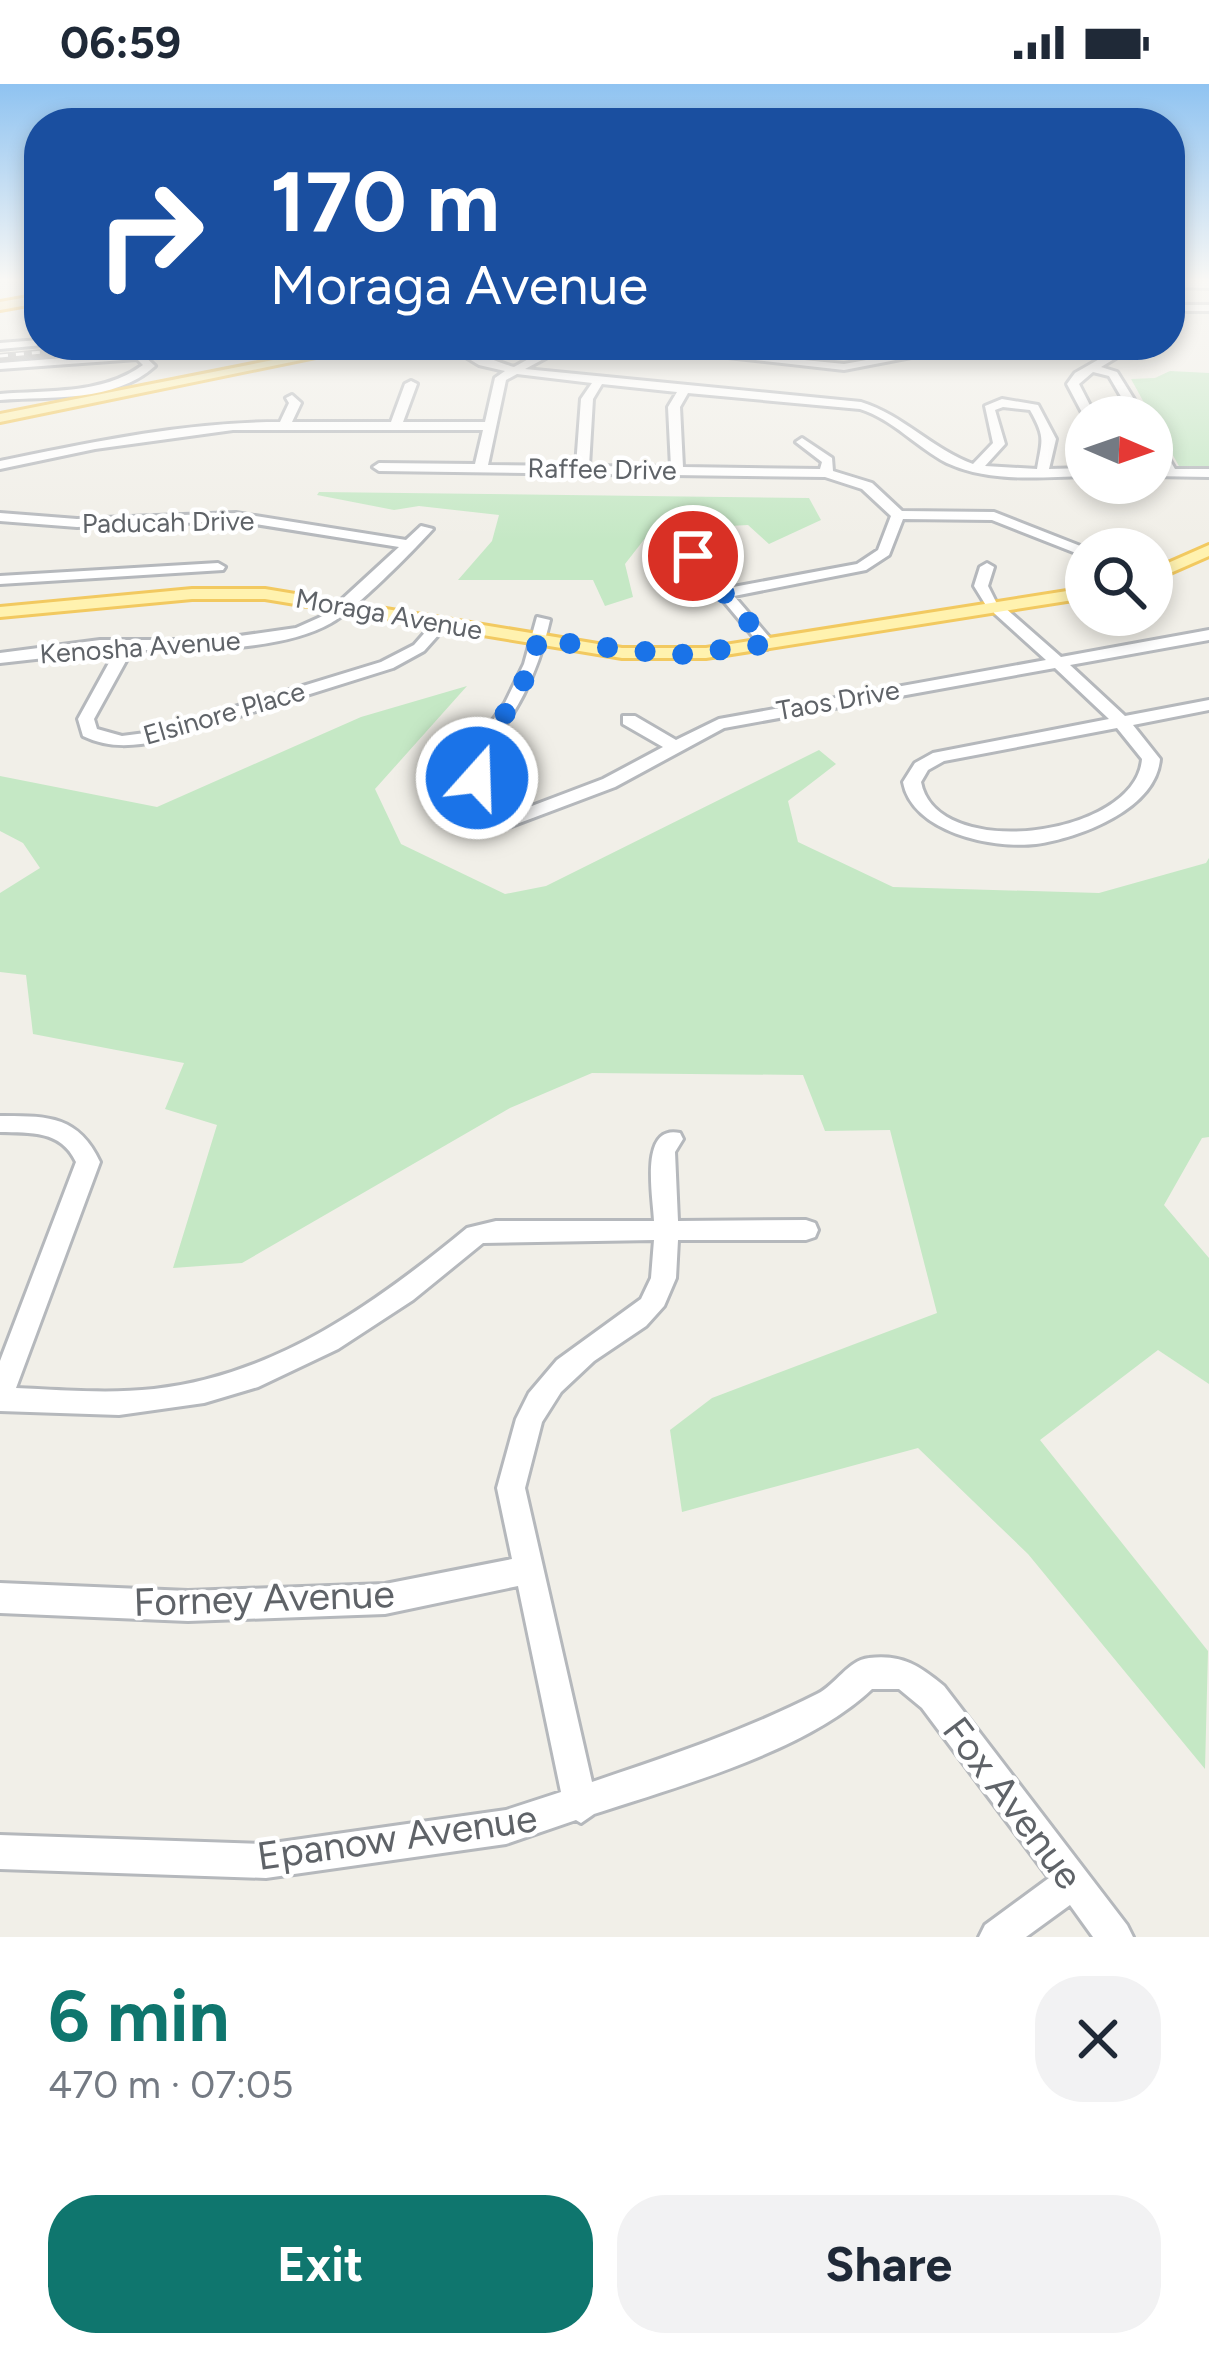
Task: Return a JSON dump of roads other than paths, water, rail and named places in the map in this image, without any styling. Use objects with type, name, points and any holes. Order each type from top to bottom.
[{"type":"main road","points":[[0,418],[260,366]]},
{"type":"main road","points":[[1173,566],[1209,550]]},
{"type":"main road","name":"Moraga Avenue","points":[[0,612],[229,592],[343,605],[538,640],[677,655],[1065,596]]},
{"type":"street","points":[[0,397],[112,386],[149,366]]},
{"type":"street","points":[[497,366],[878,410],[897,418],[946,457],[976,468],[1065,472]]},
{"type":"street","points":[[481,468],[496,389],[519,366]]},
{"type":"street","points":[[1079,396],[1073,384],[1094,366]]},
{"type":"street","points":[[1091,368],[1113,374],[1126,396]]},
{"type":"street","points":[[583,469],[587,398],[598,381]]},
{"type":"street","points":[[397,424],[411,384]]},
{"type":"street","points":[[677,470],[674,406],[684,389]]},
{"type":"street","points":[[284,424],[295,403],[292,398]]},
{"type":"street","points":[[976,468],[999,444],[989,408],[1009,403],[1034,407],[1048,434],[1051,447],[1042,461],[1043,472]]},
{"type":"street","points":[[0,465],[94,445],[220,427],[489,426]]},
{"type":"street","points":[[802,442],[828,460],[826,473],[867,486],[898,515],[994,516],[1065,545]]},
{"type":"street","name":"Raffee Drive","points":[[379,467],[826,473]]},
{"type":"street","points":[[1173,472],[1209,472]]},
{"type":"street","points":[[725,593],[861,567],[884,552],[898,515]]},
{"type":"street","name":"Paducah Drive","points":[[0,517],[77,523],[236,517],[406,544]]},
{"type":"street","name":"Kenosha Avenue","points":[[0,658],[72,647],[211,645],[300,632],[330,618],[425,529]]},
{"type":"street","points":[[693,556],[767,644]]},
{"type":"street","points":[[0,580],[218,567]]},
{"type":"street","points":[[987,567],[981,586],[996,607],[1120,722],[1152,761],[1150,775],[1104,817],[1036,838],[1007,836],[945,820],[921,807],[912,782],[921,767],[939,757],[1120,722],[1209,705]]},
{"type":"street","points":[[512,819],[477,778],[472,763],[513,703],[532,664],[542,620]]},
{"type":"street","name":"Elsinore Place","points":[[126,646],[86,719],[89,732],[98,738],[123,741],[157,736],[387,665],[419,648],[441,623]]},
{"type":"street","name":"Taos Drive","points":[[487,829],[609,783],[718,724],[1209,635]]},
{"type":"street","points":[[629,720],[673,746]]},
{"type":"street","points":[[0,1124],[52,1125],[74,1135],[88,1162],[0,1398],[117,1403],[228,1386],[307,1355],[373,1318],[476,1235],[496,1231],[806,1230]]},
{"type":"street","points":[[581,1806],[511,1488],[519,1437],[547,1384],[646,1313],[664,1280],[663,1151],[672,1139]]},
{"type":"street","name":"Forney Avenue","points":[[0,1598],[188,1606],[386,1599],[526,1570]]},
{"type":"street","name":"Epanow Avenue","points":[[0,1852],[266,1861],[506,1827],[581,1806],[720,1756],[836,1702],[866,1673],[905,1674]]},
{"type":"street","name":"Fox Avenue","points":[[905,1674],[932,1697],[1115,1937]]},
{"type":"street","points":[[997,1937],[1073,1882]]}]
